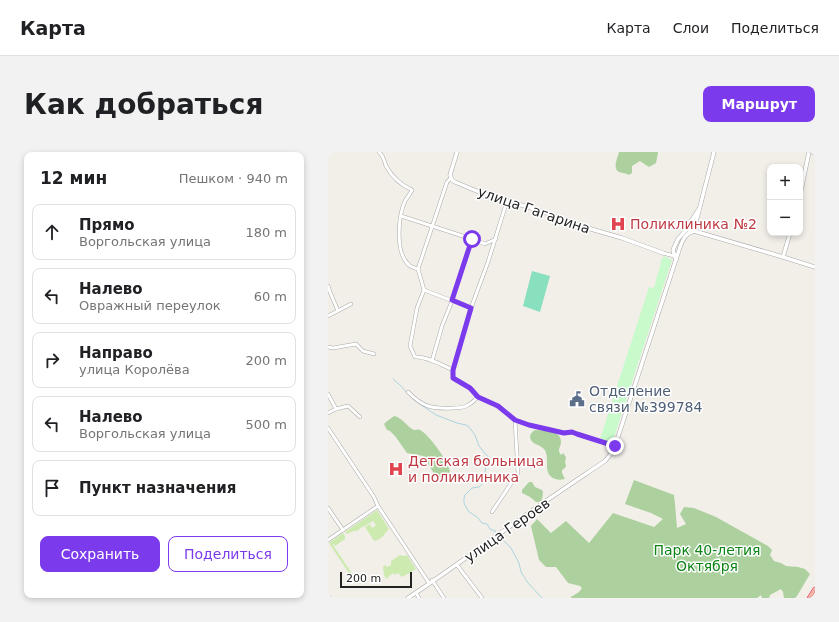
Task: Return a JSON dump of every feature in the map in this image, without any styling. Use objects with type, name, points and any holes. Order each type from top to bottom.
[{"type":"highway","points":[[810,598],[815,590]]},
{"type":"street","points":[[379,152],[382,154],[386,166],[392,176],[412,190],[405,202],[401,216],[399,234],[400,248],[404,259],[410,266],[418,269]]},
{"type":"street","points":[[453,370],[432,361],[415,357],[410,346],[418,308],[424,290],[418,269],[447,182],[451,178],[450,174],[457,152]]},
{"type":"street","points":[[507,201],[496,239],[471,308],[453,370],[453,378],[470,388],[478,397],[498,406],[515,420],[529,425],[564,433],[572,432],[615,446],[675,257],[685,235],[692,229],[700,208],[714,152]]},
{"type":"street","points":[[803,183],[811,152],[815,153]]},
{"type":"street","name":"улица Гагарина","points":[[451,178],[455,182],[479,192],[547,213],[584,227],[622,238],[663,254],[675,257]]},
{"type":"street","points":[[700,208],[687,226],[692,229],[815,267]]},
{"type":"street","points":[[401,216],[485,244],[496,239]]},
{"type":"street","points":[[690,223],[692,223],[692,229]]},
{"type":"street","points":[[675,257],[673,250],[678,239],[692,229]]},
{"type":"street","points":[[783,257],[789,236]]},
{"type":"street","points":[[432,361],[442,326],[472,239]]},
{"type":"street","points":[[663,254],[673,250],[677,244],[679,244],[680,247]]},
{"type":"street","points":[[328,286],[338,311]]},
{"type":"street","points":[[424,290],[471,308]]},
{"type":"street","points":[[328,316],[351,304]]},
{"type":"street","points":[[328,347],[334,348],[356,344],[363,351],[374,354]]},
{"type":"street","points":[[408,392],[416,400],[423,404],[441,409],[461,408],[468,406],[478,397]]},
{"type":"street","points":[[328,394],[336,409]]},
{"type":"street","points":[[328,414],[336,409],[348,406],[360,417]]},
{"type":"street","points":[[492,512],[518,473],[515,420]]},
{"type":"street","points":[[328,428],[374,497],[378,506],[431,582],[444,598]]},
{"type":"street","name":"улица Героев","points":[[408,598],[605,461],[615,446]]},
{"type":"street","points":[[328,540],[378,506]]},
{"type":"street","points":[[328,508],[343,530]]},
{"type":"street","points":[[457,565],[482,598]]},
{"type":"street","points":[[416,593],[419,598]]},
{"type":"green space","points":[[619,152],[658,153],[656,163],[649,167],[640,161],[632,166],[632,173],[629,175],[619,172],[616,168]]},
{"type":"green space","points":[[664,256],[672,260],[612,443],[600,439],[649,287],[654,288],[662,258]]},
{"type":"green space","points":[[532,271],[550,276],[540,312],[523,306]]},
{"type":"green space","points":[[394,416],[400,418],[414,430],[424,432],[448,465],[450,475],[448,477],[440,483],[423,456],[407,453],[395,436],[387,430],[384,424]]},
{"type":"green space","points":[[535,430],[555,433],[560,438],[561,443],[559,451],[561,455],[563,453],[566,457],[566,466],[562,470],[565,479],[560,480],[553,478],[548,472],[546,452],[542,447],[532,442],[530,437],[532,432]]},
{"type":"green space","name":"Парк 40-летия Октября","points":[[634,480],[674,495],[677,528],[686,524],[680,514],[684,507],[694,508],[716,517],[768,546],[772,550],[770,555],[774,561],[786,566],[805,569],[810,574],[797,596],[795,598],[784,598],[781,589],[770,595],[769,598],[762,598],[761,595],[757,598],[571,598],[582,588],[580,586],[568,583],[556,567],[546,567],[539,560],[531,526],[537,519],[551,533],[566,521],[589,543],[613,513],[654,527],[663,519],[625,504]]},
{"type":"green space","points":[[529,482],[532,482],[535,487],[543,492],[542,500],[539,502],[536,502],[522,493],[522,490]]},
{"type":"green space","points":[[377,510],[389,529],[379,539],[374,541],[365,527],[370,524],[372,528],[376,525],[373,521],[357,531],[347,534],[345,532]]},
{"type":"green space","points":[[343,533],[345,539],[335,546],[334,544],[333,545],[357,581],[356,584],[329,543]]},
{"type":"green space","points":[[400,555],[407,555],[416,569],[402,577],[398,573],[395,575],[393,573],[386,579],[383,567],[385,565],[387,567],[391,565],[391,561]]},
{"type":"waterway","points":[[393,379],[414,400],[436,415],[466,425],[475,435],[479,446],[488,457],[483,483],[479,487],[472,488],[465,495],[464,503],[468,511],[477,517],[482,523],[487,524],[490,529],[495,531],[497,534]]},
{"type":"waterway","points":[[499,536],[511,548],[519,563],[521,572],[528,583],[542,598]]},
{"type":"place","name":"Поликлиника №2","points":[[618,224]]},
{"type":"place","name":"Отделение связи №399784","points":[[577,399]]},
{"type":"place","name":"Детская больница и поликлиника","points":[[396,469]]},
{"type":"route","points":[[472,239],[452,300],[471,308],[453,370],[453,378],[470,388],[478,397],[498,406],[515,420],[529,425],[564,433],[572,432],[615,446]]}]
